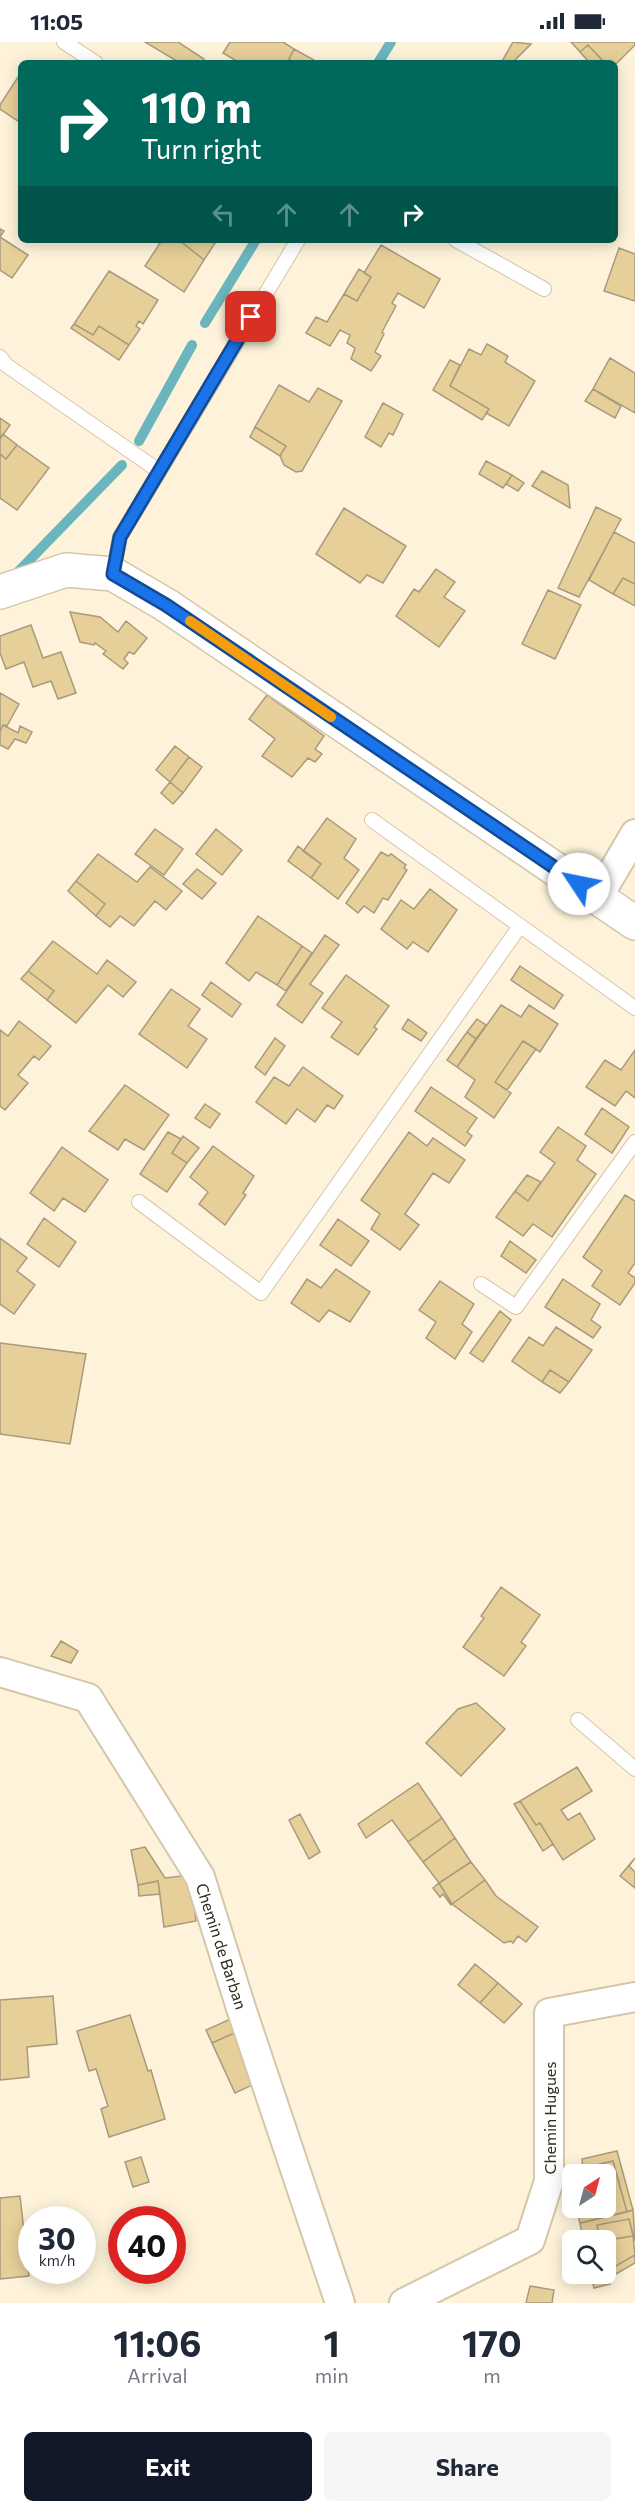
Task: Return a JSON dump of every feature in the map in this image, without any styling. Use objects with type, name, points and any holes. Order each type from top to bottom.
[{"type":"street","points":[[13,588],[66,570],[113,574],[166,605],[635,923]]},
{"type":"street","points":[[598,897],[635,834]]},
{"type":"street","name":"Chemin de Barban","points":[[0,1672],[88,1698],[200,1877],[241,2008],[340,2303]]},
{"type":"street","name":"Chemin Hugues","points":[[404,2303],[531,2240],[549,2181],[549,2013],[635,1996]]},
{"type":"lane","points":[[63,42],[91,60]]},
{"type":"lane","points":[[113,574],[120,537],[296,243]]},
{"type":"lane","points":[[461,243],[544,289]]},
{"type":"lane","points":[[0,357],[6,365],[159,471]]},
{"type":"lane","points":[[372,820],[635,1008]]},
{"type":"lane","points":[[139,1202],[261,1293],[519,926]]},
{"type":"lane","points":[[480,1284],[516,1306],[635,1143]]},
{"type":"lane","points":[[578,1720],[635,1769]]},
{"type":"building","points":[[145,42],[178,42],[204,59],[175,60]]},
{"type":"building","points":[[230,42],[283,42],[294,49],[290,60],[235,60],[223,53]]},
{"type":"building","points":[[513,42],[531,44],[515,60],[503,60]]},
{"type":"building","points":[[571,42],[635,42],[635,45],[618,62],[618,60],[602,60],[588,45],[580,52]]},
{"type":"building","points":[[588,45],[602,60],[587,60],[580,52]]},
{"type":"building","points":[[294,49],[314,60],[290,60]]},
{"type":"building","points":[[18,77],[18,121],[0,109],[0,105]]},
{"type":"building","points":[[0,237],[28,255],[12,278],[0,270]]},
{"type":"building","points":[[160,243],[183,243],[204,260],[184,292],[145,266]]},
{"type":"building","points":[[183,243],[215,243],[204,260]]},
{"type":"building","points":[[381,245],[440,279],[424,308],[398,293],[392,303],[396,306],[382,332],[384,334],[375,352],[381,356],[371,371],[351,359],[355,348],[347,343],[350,335],[340,330],[330,346],[306,333],[316,317],[327,322],[344,294],[357,301],[371,277],[364,273]]},
{"type":"building","points":[[619,248],[635,254],[635,301],[604,291]]},
{"type":"building","points":[[359,269],[371,277],[357,301],[344,294]]},
{"type":"building","points":[[109,271],[158,300],[143,324],[139,321],[136,326],[140,329],[129,345],[99,326],[93,335],[74,324]]},
{"type":"building","points":[[74,324],[93,335],[99,326],[129,345],[119,360],[71,328]]},
{"type":"building","points":[[487,344],[508,356],[505,362],[535,381],[509,426],[486,413],[489,409],[450,386],[469,349],[481,355]]},
{"type":"building","points":[[610,358],[635,373],[635,413],[593,389]]},
{"type":"building","points":[[450,360],[460,365],[450,386],[489,409],[482,420],[433,390]]},
{"type":"building","points":[[279,385],[309,402],[318,388],[342,401],[302,471],[296,472],[284,465],[280,456],[286,446],[255,427]]},
{"type":"building","points":[[593,389],[621,406],[615,418],[585,401]]},
{"type":"building","points":[[383,403],[403,414],[393,435],[389,433],[381,447],[365,437]]},
{"type":"building","points":[[0,418],[10,425],[0,439]]},
{"type":"building","points":[[255,427],[286,446],[280,456],[250,437]]},
{"type":"building","points":[[3,434],[17,445],[6,459],[0,454],[0,439]]},
{"type":"building","points":[[17,445],[49,468],[17,510],[0,498],[0,454],[6,459]]},
{"type":"building","points":[[486,461],[512,475],[503,488],[479,474]]},
{"type":"building","points":[[542,471],[568,485],[570,508],[532,486]]},
{"type":"building","points":[[512,475],[524,483],[518,491],[506,484]]},
{"type":"building","points":[[596,507],[621,519],[579,597],[558,588]]},
{"type":"building","points":[[344,508],[406,546],[383,583],[367,575],[360,583],[316,554]]},
{"type":"building","points":[[614,532],[635,543],[635,584],[623,578],[613,594],[589,580]]},
{"type":"building","points":[[436,569],[455,582],[444,597],[465,611],[439,647],[396,616],[414,589],[419,592]]},
{"type":"building","points":[[623,578],[635,584],[635,606],[613,594]]},
{"type":"building","points":[[548,590],[581,605],[555,659],[522,644]]},
{"type":"building","points":[[70,612],[100,617],[118,632],[126,621],[147,638],[134,654],[129,652],[124,659],[128,663],[123,669],[103,654],[106,651],[95,643],[94,645],[80,642]]},
{"type":"building","points":[[31,625],[43,658],[61,652],[76,693],[58,699],[51,681],[33,687],[24,662],[6,669],[0,653],[0,636]]},
{"type":"building","points":[[0,693],[19,704],[7,726],[3,725],[0,732]]},
{"type":"building","points":[[267,695],[324,736],[315,749],[322,754],[315,762],[308,758],[292,777],[262,756],[275,739],[249,719]]},
{"type":"building","points":[[3,725],[18,733],[20,726],[32,732],[26,743],[15,739],[8,749],[0,745],[0,732]]},
{"type":"building","points":[[175,746],[189,757],[170,782],[156,770]]},
{"type":"building","points":[[189,757],[202,767],[183,793],[170,782]]},
{"type":"building","points":[[170,782],[183,793],[173,804],[161,793]]},
{"type":"building","points":[[327,818],[356,839],[344,858],[359,870],[338,899],[311,878],[321,864],[303,851]]},
{"type":"building","points":[[155,829],[183,849],[164,875],[135,854]]},
{"type":"building","points":[[216,829],[242,850],[222,875],[196,854]]},
{"type":"building","points":[[298,846],[321,864],[311,878],[288,861]]},
{"type":"building","points":[[381,852],[388,856],[391,854],[406,865],[404,868],[407,870],[388,900],[383,898],[374,913],[364,906],[358,913],[346,903]]},
{"type":"building","points":[[98,854],[137,882],[150,867],[182,891],[166,910],[155,901],[134,926],[120,916],[110,927],[96,916],[105,904],[76,881]]},
{"type":"building","points":[[197,869],[216,883],[202,899],[183,884]]},
{"type":"building","points":[[76,881],[105,904],[96,916],[68,891]]},
{"type":"building","points":[[430,889],[457,910],[428,952],[413,942],[407,949],[381,929],[401,900],[414,909]]},
{"type":"building","points":[[258,916],[302,946],[277,985],[256,972],[249,981],[226,963]]},
{"type":"building","points":[[325,935],[339,945],[310,984],[323,993],[302,1023],[277,1005]]},
{"type":"building","points":[[53,941],[97,974],[107,960],[136,982],[123,997],[108,985],[76,1023],[47,1000],[54,991],[28,971]]},
{"type":"building","points":[[302,946],[312,953],[286,991],[277,985]]},
{"type":"building","points":[[520,966],[563,995],[554,1009],[511,980]]},
{"type":"building","points":[[28,971],[54,991],[47,1000],[21,979]]},
{"type":"building","points":[[346,975],[389,1006],[374,1027],[377,1029],[358,1055],[331,1037],[342,1022],[322,1008]]},
{"type":"building","points":[[211,982],[241,1004],[232,1017],[202,995]]},
{"type":"building","points":[[171,989],[200,1009],[188,1026],[207,1039],[187,1068],[139,1034]]},
{"type":"building","points":[[501,1005],[521,1017],[529,1005],[558,1024],[540,1052],[523,1041],[495,1082],[511,1093],[494,1118],[465,1097],[475,1080],[457,1067]]},
{"type":"building","points":[[408,1019],[427,1033],[421,1041],[402,1029]]},
{"type":"building","points":[[477,1019],[486,1025],[476,1039],[467,1032]]},
{"type":"building","points":[[19,1021],[51,1046],[39,1060],[34,1056],[18,1075],[28,1083],[5,1110],[0,1106],[0,1030],[8,1036]]},
{"type":"building","points":[[467,1032],[476,1039],[457,1067],[447,1060]]},
{"type":"building","points":[[275,1038],[285,1046],[265,1075],[255,1067]]},
{"type":"building","points":[[523,1041],[536,1049],[507,1090],[495,1082]]},
{"type":"building","points":[[635,1050],[635,1098],[626,1091],[615,1106],[586,1087],[605,1060],[621,1070]]},
{"type":"building","points":[[303,1067],[343,1096],[334,1109],[327,1105],[315,1122],[297,1109],[286,1124],[256,1102],[274,1077],[289,1086]]},
{"type":"building","points":[[125,1085],[169,1115],[144,1150],[125,1139],[118,1150],[89,1131]]},
{"type":"building","points":[[431,1087],[477,1118],[467,1132],[472,1136],[465,1146],[415,1111]]},
{"type":"building","points":[[205,1104],[220,1114],[210,1128],[195,1118]]},
{"type":"building","points":[[602,1108],[629,1127],[612,1153],[585,1134]]},
{"type":"building","points":[[558,1127],[586,1146],[577,1160],[596,1174],[552,1237],[533,1224],[523,1236],[496,1217],[515,1191],[528,1201],[555,1163],[540,1152]]},
{"type":"building","points":[[168,1132],[181,1139],[172,1153],[187,1163],[167,1192],[140,1174]]},
{"type":"building","points":[[409,1132],[427,1146],[433,1138],[465,1160],[449,1183],[433,1173],[405,1214],[419,1225],[400,1250],[371,1229],[380,1214],[361,1200]]},
{"type":"building","points":[[183,1136],[199,1148],[187,1163],[172,1153]]},
{"type":"building","points":[[213,1146],[254,1176],[243,1193],[246,1195],[225,1225],[199,1204],[208,1192],[190,1177]]},
{"type":"building","points":[[62,1147],[108,1180],[85,1212],[63,1198],[54,1211],[30,1193]]},
{"type":"building","points":[[527,1175],[541,1182],[528,1201],[515,1191]]},
{"type":"building","points":[[625,1195],[635,1201],[635,1263],[628,1273],[635,1278],[635,1283],[620,1305],[592,1286],[602,1271],[583,1257]]},
{"type":"building","points":[[44,1218],[76,1242],[59,1267],[27,1244]]},
{"type":"building","points":[[338,1219],[369,1241],[351,1266],[320,1245]]},
{"type":"building","points":[[0,1238],[27,1258],[17,1271],[35,1285],[14,1314],[0,1304]]},
{"type":"building","points":[[510,1241],[536,1260],[526,1273],[501,1256]]},
{"type":"building","points":[[336,1269],[370,1292],[350,1322],[329,1310],[319,1322],[291,1303],[307,1279],[321,1288]]},
{"type":"building","points":[[563,1279],[600,1304],[591,1320],[601,1327],[593,1338],[545,1307]]},
{"type":"building","points":[[440,1281],[474,1304],[462,1324],[472,1332],[455,1359],[426,1338],[436,1322],[419,1310]]},
{"type":"building","points":[[500,1311],[511,1320],[483,1362],[470,1353]]},
{"type":"building","points":[[556,1327],[592,1350],[569,1382],[550,1370],[542,1382],[512,1361],[529,1337],[543,1346]]},
{"type":"building","points":[[0,1343],[86,1354],[70,1444],[0,1434]]},
{"type":"building","points":[[550,1370],[569,1382],[560,1393],[542,1382]]},
{"type":"building","points":[[501,1587],[540,1615],[521,1642],[526,1646],[504,1676],[463,1647],[484,1618],[481,1616]]},
{"type":"building","points":[[61,1641],[78,1651],[71,1663],[51,1656]]},
{"type":"building","points":[[476,1703],[505,1729],[461,1776],[426,1743],[458,1709]]},
{"type":"building","points":[[577,1767],[592,1791],[561,1810],[568,1820],[580,1813],[595,1839],[563,1860],[540,1823],[536,1825],[520,1801]]},
{"type":"building","points":[[418,1783],[442,1818],[408,1842],[392,1820],[366,1838],[358,1824]]},
{"type":"building","points":[[520,1801],[536,1825],[540,1823],[553,1844],[543,1851],[514,1804]]},
{"type":"building","points":[[300,1814],[320,1852],[309,1859],[289,1820]]},
{"type":"building","points":[[442,1818],[455,1838],[423,1862],[408,1842]]},
{"type":"building","points":[[455,1838],[471,1862],[439,1883],[423,1862]]},
{"type":"building","points":[[145,1847],[165,1878],[190,1875],[196,1921],[164,1927],[158,1881],[138,1885],[131,1850]]},
{"type":"building","points":[[635,1858],[629,1866],[635,1872],[635,1888],[620,1876]]},
{"type":"building","points":[[471,1862],[485,1880],[452,1904],[439,1883]]},
{"type":"building","points":[[485,1880],[496,1896],[538,1927],[526,1942],[518,1936],[513,1943],[511,1941],[504,1943],[452,1904]]},
{"type":"building","points":[[158,1881],[160,1894],[139,1896],[138,1885]]},
{"type":"building","points":[[439,1883],[451,1905],[443,1894],[440,1897],[433,1888]]},
{"type":"building","points":[[475,1964],[498,1983],[480,2003],[458,1985]]},
{"type":"building","points":[[498,1983],[522,2004],[504,2023],[480,2003]]},
{"type":"building","points":[[53,1996],[57,2044],[27,2047],[29,2077],[0,2080],[0,2000]]},
{"type":"building","points":[[130,2015],[148,2071],[151,2070],[165,2119],[109,2137],[101,2109],[108,2106],[96,2069],[89,2071],[77,2031]]},
{"type":"building","points":[[235,2017],[241,2030],[212,2043],[206,2030]]},
{"type":"building","points":[[241,2030],[263,2080],[235,2093],[212,2043]]},
{"type":"building","points":[[617,2151],[633,2210],[627,2212],[616,2164],[613,2161],[583,2164],[582,2159]]},
{"type":"building","points":[[141,2157],[149,2182],[133,2187],[125,2162]]},
{"type":"building","points":[[616,2172],[627,2212],[616,2215]]},
{"type":"building","points":[[20,2196],[18,2277],[0,2279],[0,2198]]},
{"type":"building","points":[[633,2210],[635,2241],[629,2219],[597,2225],[598,2230],[581,2230],[580,2223],[600,2218],[616,2218],[616,2214]]},
{"type":"building","points":[[579,2218],[601,2218],[580,2223]]},
{"type":"building","points":[[629,2219],[633,2236],[616,2239],[616,2230],[598,2230],[597,2225]]},
{"type":"building","points":[[633,2236],[635,2255],[616,2266],[616,2239]]},
{"type":"building","points":[[635,2255],[635,2263],[616,2274],[616,2266]]},
{"type":"building","points":[[593,2284],[610,2284],[594,2288]]},
{"type":"building","points":[[530,2286],[554,2290],[552,2303],[526,2303]]},
{"type":"waterway","points":[[380,60],[391,42]]},
{"type":"waterway","points":[[205,323],[254,243]]},
{"type":"waterway","points":[[139,441],[192,345]]},
{"type":"waterway","points":[[13,577],[122,465]]},
{"type":"slow traffic","points":[[190,621],[331,717]]},
{"type":"route","points":[[251,317],[120,537],[113,574],[166,605],[579,884]]}]
